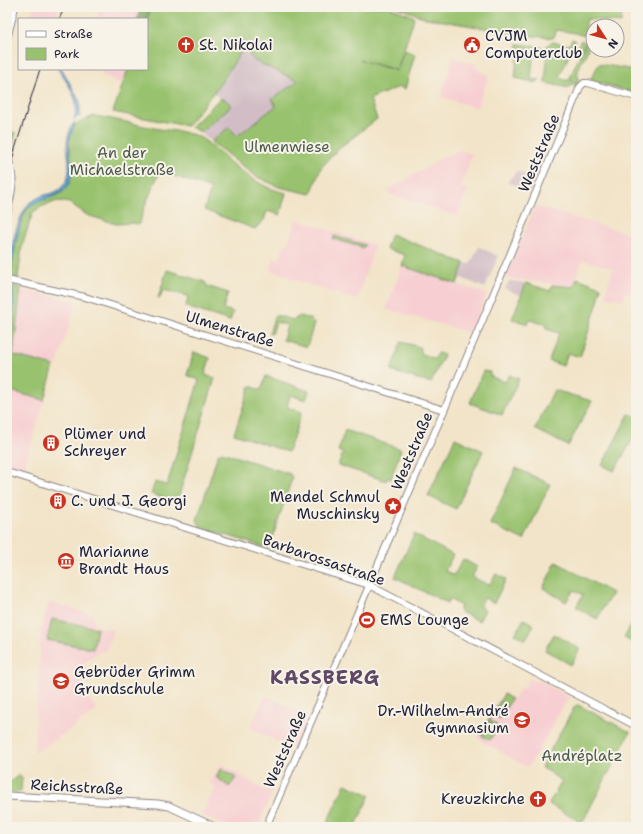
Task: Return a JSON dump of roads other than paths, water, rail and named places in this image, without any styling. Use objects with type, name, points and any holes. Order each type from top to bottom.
[{"type":"main road","points":[[7,158],[13,177],[7,212]]},
{"type":"main road","name":"Reichsstraße","points":[[7,796],[146,804],[180,812],[214,827]]},
{"type":"street","points":[[7,39],[15,7]]},
{"type":"street","name":"Weststraße","points":[[266,827],[582,84],[588,83],[636,97]]},
{"type":"street","name":"Ulmenstraße","points":[[10,281],[85,297],[444,410]]},
{"type":"street","name":"Barbarossastraße","points":[[7,472],[369,585],[636,726]]},
{"type":"water","points":[[59,70],[63,70],[80,102],[80,116],[74,118],[76,105],[69,86]]},
{"type":"water","points":[[75,124],[69,142],[72,174],[69,184],[62,192],[35,203],[26,211],[19,228],[11,276],[8,276],[14,237],[25,209],[31,201],[32,202],[39,197],[59,190],[66,182],[69,171],[67,143],[72,125]]},
{"type":"water","points":[[9,287],[13,288],[14,311],[12,330],[7,344],[10,302]]},
{"type":"waterway","points":[[73,124],[76,118]]},
{"type":"tram line","points":[[60,18],[65,7]]},
{"type":"tram line","points":[[7,181],[15,149],[40,70]]},
{"type":"place","name":"St. Nikolai","points":[[186,45]]},
{"type":"place","name":"CVJM Computerclub","points":[[472,45]]},
{"type":"place","name":"Plümer und Schreyer","points":[[51,443]]},
{"type":"place","name":"C. und J. Georgi","points":[[58,501]]},
{"type":"place","name":"Mendel Schmul Muschinsky","points":[[393,506]]},
{"type":"place","name":"Marianne Brandt Haus","points":[[66,561]]},
{"type":"place","name":"EMS Lounge","points":[[367,620]]},
{"type":"place","name":"Gebrüder Grimm Grundschule","points":[[61,681]]},
{"type":"place","name":"Dr.-Wilhelm-André Gymnasium","points":[[522,720]]},
{"type":"place","name":"Kreuzkirche","points":[[538,799]]},
{"type":"district","name":"KASSBERG","points":[[325,677]]},
{"type":"park label","name":"Ulmenwiese","points":[[287,147]]},
{"type":"park label","name":"An der Michaelstraße","points":[[122,162]]},
{"type":"park label","name":"Andréplatz","points":[[582,756]]}]
